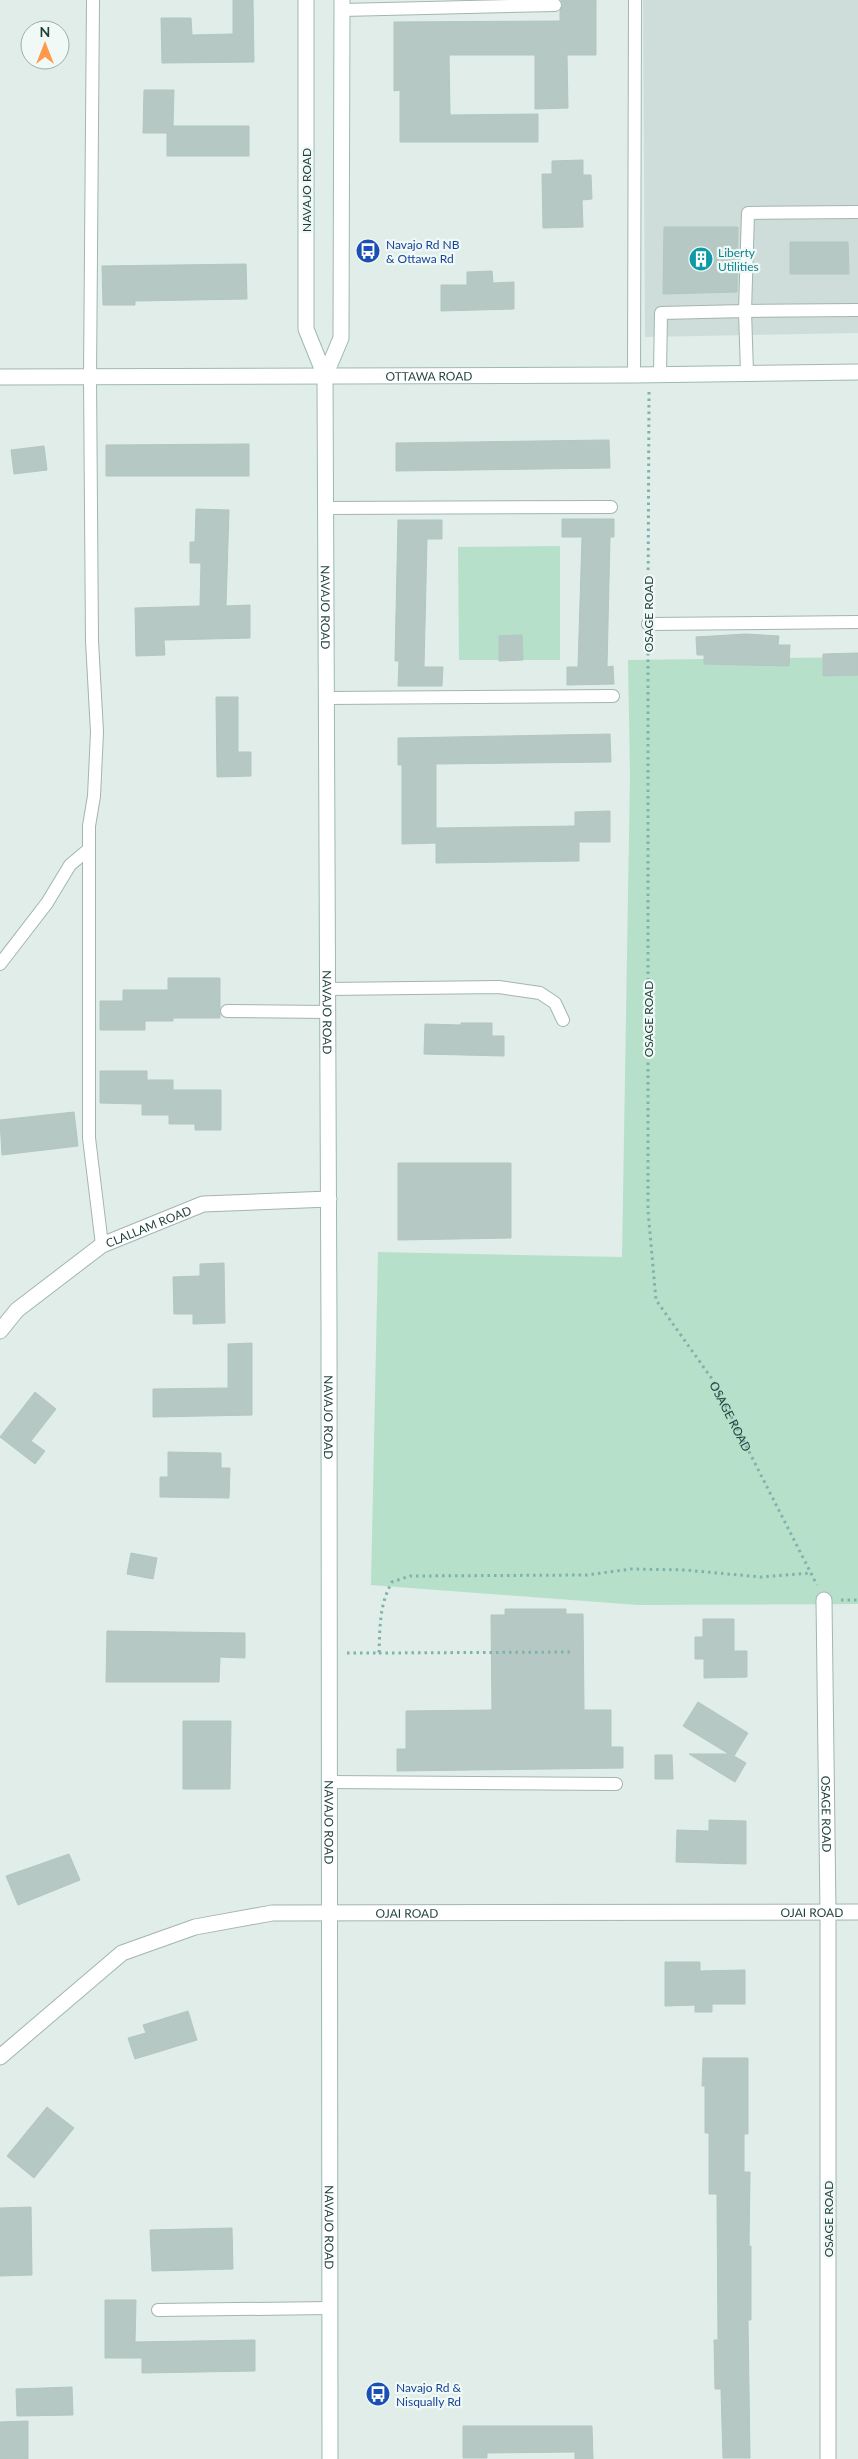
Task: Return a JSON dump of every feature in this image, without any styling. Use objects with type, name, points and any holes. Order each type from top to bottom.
[{"type":"street","name":"NAVAJO ROAD","points":[[306,0],[306,329],[325,376],[329,1199],[330,2459]]},
{"type":"street","name":"NAVAJO ROAD","points":[[325,376],[341,338],[342,5]]},
{"type":"street","name":"OTTAWA ROAD","points":[[0,377],[648,375],[858,372]]},
{"type":"street","name":"CLALLAM ROAD","points":[[0,1332],[17,1310],[102,1245],[203,1204],[329,1199]]},
{"type":"street","name":"OSAGE ROAD","points":[[824,1600],[828,1912],[828,2459]]},
{"type":"street","name":"OJAI ROAD","points":[[0,2056],[122,1952],[195,1927],[272,1914],[858,1912]]},
{"type":"lane","points":[[93,0],[90,377],[92,641],[97,732],[88,849],[89,1138],[102,1245]]},
{"type":"lane","points":[[635,0],[648,375]]},
{"type":"lane","points":[[342,5],[555,5]]},
{"type":"lane","points":[[747,373],[745,311],[748,213],[858,212]]},
{"type":"lane","points":[[648,375],[661,313],[858,310]]},
{"type":"lane","points":[[326,508],[611,507]]},
{"type":"lane","points":[[648,624],[858,622]]},
{"type":"lane","points":[[327,698],[613,696]]},
{"type":"lane","points":[[0,964],[47,903],[70,865],[88,849]]},
{"type":"lane","points":[[328,989],[499,987],[540,993],[555,1003],[563,1020]]},
{"type":"lane","points":[[227,1011],[328,1012]]},
{"type":"lane","points":[[329,1782],[616,1784]]},
{"type":"lane","points":[[158,2310],[329,2308]]},
{"type":"path","name":"OSAGE ROAD","points":[[648,375],[648,1211],[656,1300],[712,1379],[824,1600]]},
{"type":"path","points":[[379,1654],[380,1617],[384,1597],[392,1582],[410,1576],[587,1575],[630,1569],[685,1570],[761,1577],[811,1573]]},
{"type":"path","points":[[329,1653],[574,1652]]},
{"type":"shaded area","points":[[643,0],[858,0],[858,333],[645,337]]},
{"type":"green space","points":[[560,546],[560,660],[459,660],[458,547]]},
{"type":"green space","points":[[858,657],[858,1604],[638,1605],[371,1585],[378,1252],[622,1257],[630,775],[628,660]]},
{"type":"building","points":[[233,0],[253,0],[254,62],[162,63],[161,18],[191,18],[192,35],[233,34]]},
{"type":"building","points":[[561,0],[596,0],[596,55],[567,55],[568,108],[535,109],[535,55],[449,55],[450,115],[538,114],[538,142],[400,142],[400,90],[394,91],[394,22],[560,21],[560,11],[563,5]]},
{"type":"building","points":[[144,90],[174,90],[173,126],[249,126],[249,156],[167,156],[167,133],[143,133]]},
{"type":"building","points":[[583,160],[583,175],[591,175],[592,199],[582,200],[583,227],[543,228],[542,174],[552,174],[552,161]]},
{"type":"building","name":"Liberty Utilities","points":[[664,227],[738,227],[737,292],[663,294]]},
{"type":"building","points":[[790,242],[848,242],[849,274],[790,274]]},
{"type":"building","points":[[246,264],[247,299],[135,301],[135,305],[103,305],[102,266]]},
{"type":"building","points":[[492,271],[493,283],[514,282],[514,309],[441,311],[441,285],[467,285],[467,272]]},
{"type":"building","points":[[609,440],[610,468],[396,471],[396,443]]},
{"type":"building","points":[[249,444],[249,476],[106,476],[106,445]]},
{"type":"building","points":[[44,446],[47,470],[14,474],[11,450]]},
{"type":"building","points":[[196,509],[229,510],[226,606],[250,605],[250,638],[164,640],[165,655],[136,656],[135,608],[200,606],[201,563],[190,563],[190,542],[195,542]]},
{"type":"building","points":[[562,519],[614,519],[614,537],[610,537],[607,667],[613,666],[614,684],[567,685],[567,667],[578,667],[582,537],[562,537]]},
{"type":"building","points":[[398,520],[442,520],[442,539],[427,539],[424,667],[443,667],[442,686],[398,686],[399,661],[395,661]]},
{"type":"building","points":[[746,634],[779,636],[778,645],[790,645],[789,666],[704,664],[704,655],[697,655],[696,637]]},
{"type":"building","points":[[522,635],[523,660],[499,661],[499,636]]},
{"type":"building","points":[[858,653],[858,675],[823,676],[823,654]]},
{"type":"building","points":[[216,697],[238,697],[238,752],[251,752],[251,776],[217,777]]},
{"type":"building","points":[[610,734],[611,762],[436,764],[436,828],[575,826],[575,812],[610,811],[610,842],[579,842],[579,861],[436,863],[436,843],[402,844],[402,765],[398,765],[398,738]]},
{"type":"building","points":[[168,978],[220,978],[220,1018],[173,1018],[173,1021],[145,1021],[145,1030],[100,1030],[100,1001],[123,1001],[123,990],[168,990]]},
{"type":"building","points":[[461,1023],[492,1023],[492,1036],[504,1036],[504,1056],[424,1054],[425,1024],[461,1025]]},
{"type":"building","points":[[100,1071],[147,1071],[147,1080],[173,1080],[173,1090],[221,1090],[221,1130],[195,1130],[195,1124],[169,1124],[169,1115],[142,1115],[142,1104],[100,1103]]},
{"type":"building","points":[[74,1112],[78,1146],[2,1155],[0,1120]]},
{"type":"building","points":[[398,1163],[511,1163],[511,1238],[398,1240]]},
{"type":"building","points":[[224,1263],[225,1323],[193,1324],[193,1314],[174,1314],[173,1277],[200,1276],[200,1264]]},
{"type":"building","points":[[252,1343],[252,1415],[153,1417],[153,1389],[228,1388],[228,1344]]},
{"type":"building","points":[[35,1392],[56,1409],[31,1441],[45,1451],[35,1464],[0,1437]]},
{"type":"building","points":[[168,1452],[221,1453],[221,1468],[230,1468],[229,1498],[160,1497],[160,1477],[168,1477]]},
{"type":"building","points":[[131,1553],[157,1558],[153,1579],[127,1574]]},
{"type":"building","points":[[505,1609],[566,1609],[566,1614],[583,1614],[584,1710],[611,1710],[611,1747],[623,1747],[623,1768],[397,1771],[397,1749],[406,1749],[406,1711],[492,1710],[491,1615],[505,1615]]},
{"type":"building","points":[[703,1619],[734,1619],[734,1651],[747,1651],[747,1677],[704,1678],[704,1659],[695,1659],[695,1637],[703,1637]]},
{"type":"building","points":[[107,1631],[245,1633],[245,1658],[220,1657],[219,1682],[106,1682]]},
{"type":"building","points":[[698,1702],[748,1733],[734,1756],[746,1763],[735,1782],[689,1754],[729,1754],[683,1726]]},
{"type":"building","points":[[183,1721],[231,1721],[230,1789],[183,1789]]},
{"type":"building","points":[[655,1755],[672,1755],[673,1779],[655,1779]]},
{"type":"building","points":[[709,1820],[746,1821],[746,1864],[676,1862],[677,1830],[709,1831]]},
{"type":"building","points":[[69,1854],[80,1880],[18,1905],[6,1876]]},
{"type":"building","points":[[665,1962],[700,1962],[700,1971],[745,1970],[745,2004],[712,2004],[712,2012],[695,2012],[695,2005],[665,2006]]},
{"type":"building","points":[[188,2011],[197,2040],[135,2059],[128,2038],[146,2033],[143,2025]]},
{"type":"building","points":[[703,2058],[748,2058],[748,2134],[744,2134],[744,2172],[750,2172],[751,2320],[748,2320],[750,2458],[723,2458],[721,2389],[715,2389],[714,2340],[718,2340],[717,2194],[709,2194],[709,2133],[705,2133],[705,2086],[702,2086]]},
{"type":"building","points":[[47,2107],[74,2128],[34,2178],[7,2156]]},
{"type":"building","points":[[31,2207],[32,2275],[0,2276],[0,2208]]},
{"type":"building","points":[[232,2228],[233,2269],[152,2271],[150,2230]]},
{"type":"building","points":[[105,2300],[136,2300],[135,2342],[255,2340],[255,2371],[142,2373],[142,2358],[105,2358]]},
{"type":"building","points":[[72,2387],[73,2415],[17,2416],[16,2389]]},
{"type":"building","points":[[28,2421],[28,2459],[0,2459],[0,2422]]},
{"type":"building","points":[[463,2426],[592,2426],[593,2459],[575,2459],[575,2452],[487,2453],[487,2458],[463,2458]]},
{"type":"place","name":"Navajo Rd NB & Ottawa Rd","points":[[368,251]]},
{"type":"place","name":"Liberty Utilities","points":[[701,259]]},
{"type":"place","name":"Navajo Rd & Nisqually Rd","points":[[378,2394]]}]
